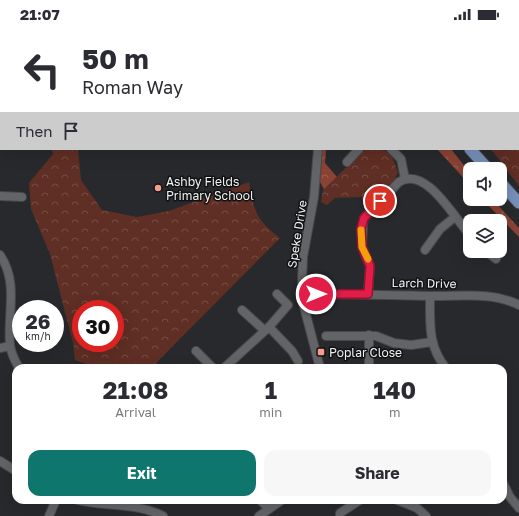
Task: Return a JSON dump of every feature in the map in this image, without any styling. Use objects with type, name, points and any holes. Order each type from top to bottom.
[{"type":"main road","points":[[471,150],[482,162]]},
{"type":"main road","points":[[507,190],[519,203]]},
{"type":"street","name":"Speke Drive","points":[[318,150],[314,204],[303,257],[303,294],[306,317],[319,364]]},
{"type":"street","points":[[347,162],[358,150]]},
{"type":"street","points":[[392,150],[401,159],[404,179]]},
{"type":"street","points":[[368,294],[370,266],[362,247],[364,218],[399,182],[404,179],[411,178],[427,185],[436,192],[463,227]]},
{"type":"street","points":[[0,196],[22,197]]},
{"type":"street","points":[[425,250],[440,229],[455,217]]},
{"type":"street","points":[[0,255],[8,268],[11,286],[10,346],[17,364]]},
{"type":"street","points":[[228,364],[266,329],[288,305],[277,294]]},
{"type":"street","name":"Larch Drive","points":[[303,294],[430,296],[480,295],[507,299],[519,305]]},
{"type":"street","points":[[430,296],[432,342],[443,364]]},
{"type":"street","points":[[242,310],[292,351],[298,361]]},
{"type":"street","points":[[326,336],[369,335],[401,345],[432,342]]},
{"type":"street","points":[[369,335],[369,364]]},
{"type":"street","points":[[0,348],[10,346]]},
{"type":"street","points":[[196,351],[209,364]]},
{"type":"street","points":[[0,461],[12,468]]},
{"type":"street","points":[[507,491],[519,508]]},
{"type":"street","points":[[49,516],[54,504]]},
{"type":"street","points":[[111,504],[150,510],[163,516]]},
{"type":"street","points":[[264,504],[269,509]]},
{"type":"street","points":[[259,516],[276,504]]},
{"type":"street","points":[[340,516],[340,513],[353,504]]},
{"type":"street","points":[[406,504],[416,508],[426,516]]},
{"type":"green space","points":[[52,150],[78,150],[81,180],[102,210],[137,217],[169,211],[249,182],[257,214],[266,226],[280,238],[156,364],[86,364],[75,360],[74,352],[124,352],[124,300],[72,300],[72,339],[64,308],[64,300],[62,300],[50,254],[31,209],[29,183],[53,154]]},
{"type":"green space","points":[[319,150],[326,150],[325,163],[337,177],[365,150],[326,193],[319,180]]},
{"type":"green space","points":[[365,150],[384,150],[392,157],[398,172],[394,181],[369,206],[366,200],[362,201],[362,197],[335,198],[327,205],[321,202],[323,190]]},
{"type":"green space","points":[[438,150],[452,150],[463,164],[463,177]]},
{"type":"green space","points":[[492,150],[519,150],[519,186],[507,170],[507,162],[501,162]]},
{"type":"green space","points":[[489,206],[499,206],[506,214],[497,214]]},
{"type":"green space","points":[[507,215],[519,228],[519,237],[507,225]]},
{"type":"slow traffic","points":[[361,230],[362,247],[368,259]]},
{"type":"place","name":"Ashby Fields Primary School","points":[[158,188]]},
{"type":"place","name":"Poplar Close","points":[[321,352]]},
{"type":"route","points":[[316,294],[368,294],[370,266],[368,258],[362,247],[361,229],[364,218],[380,201]]}]
